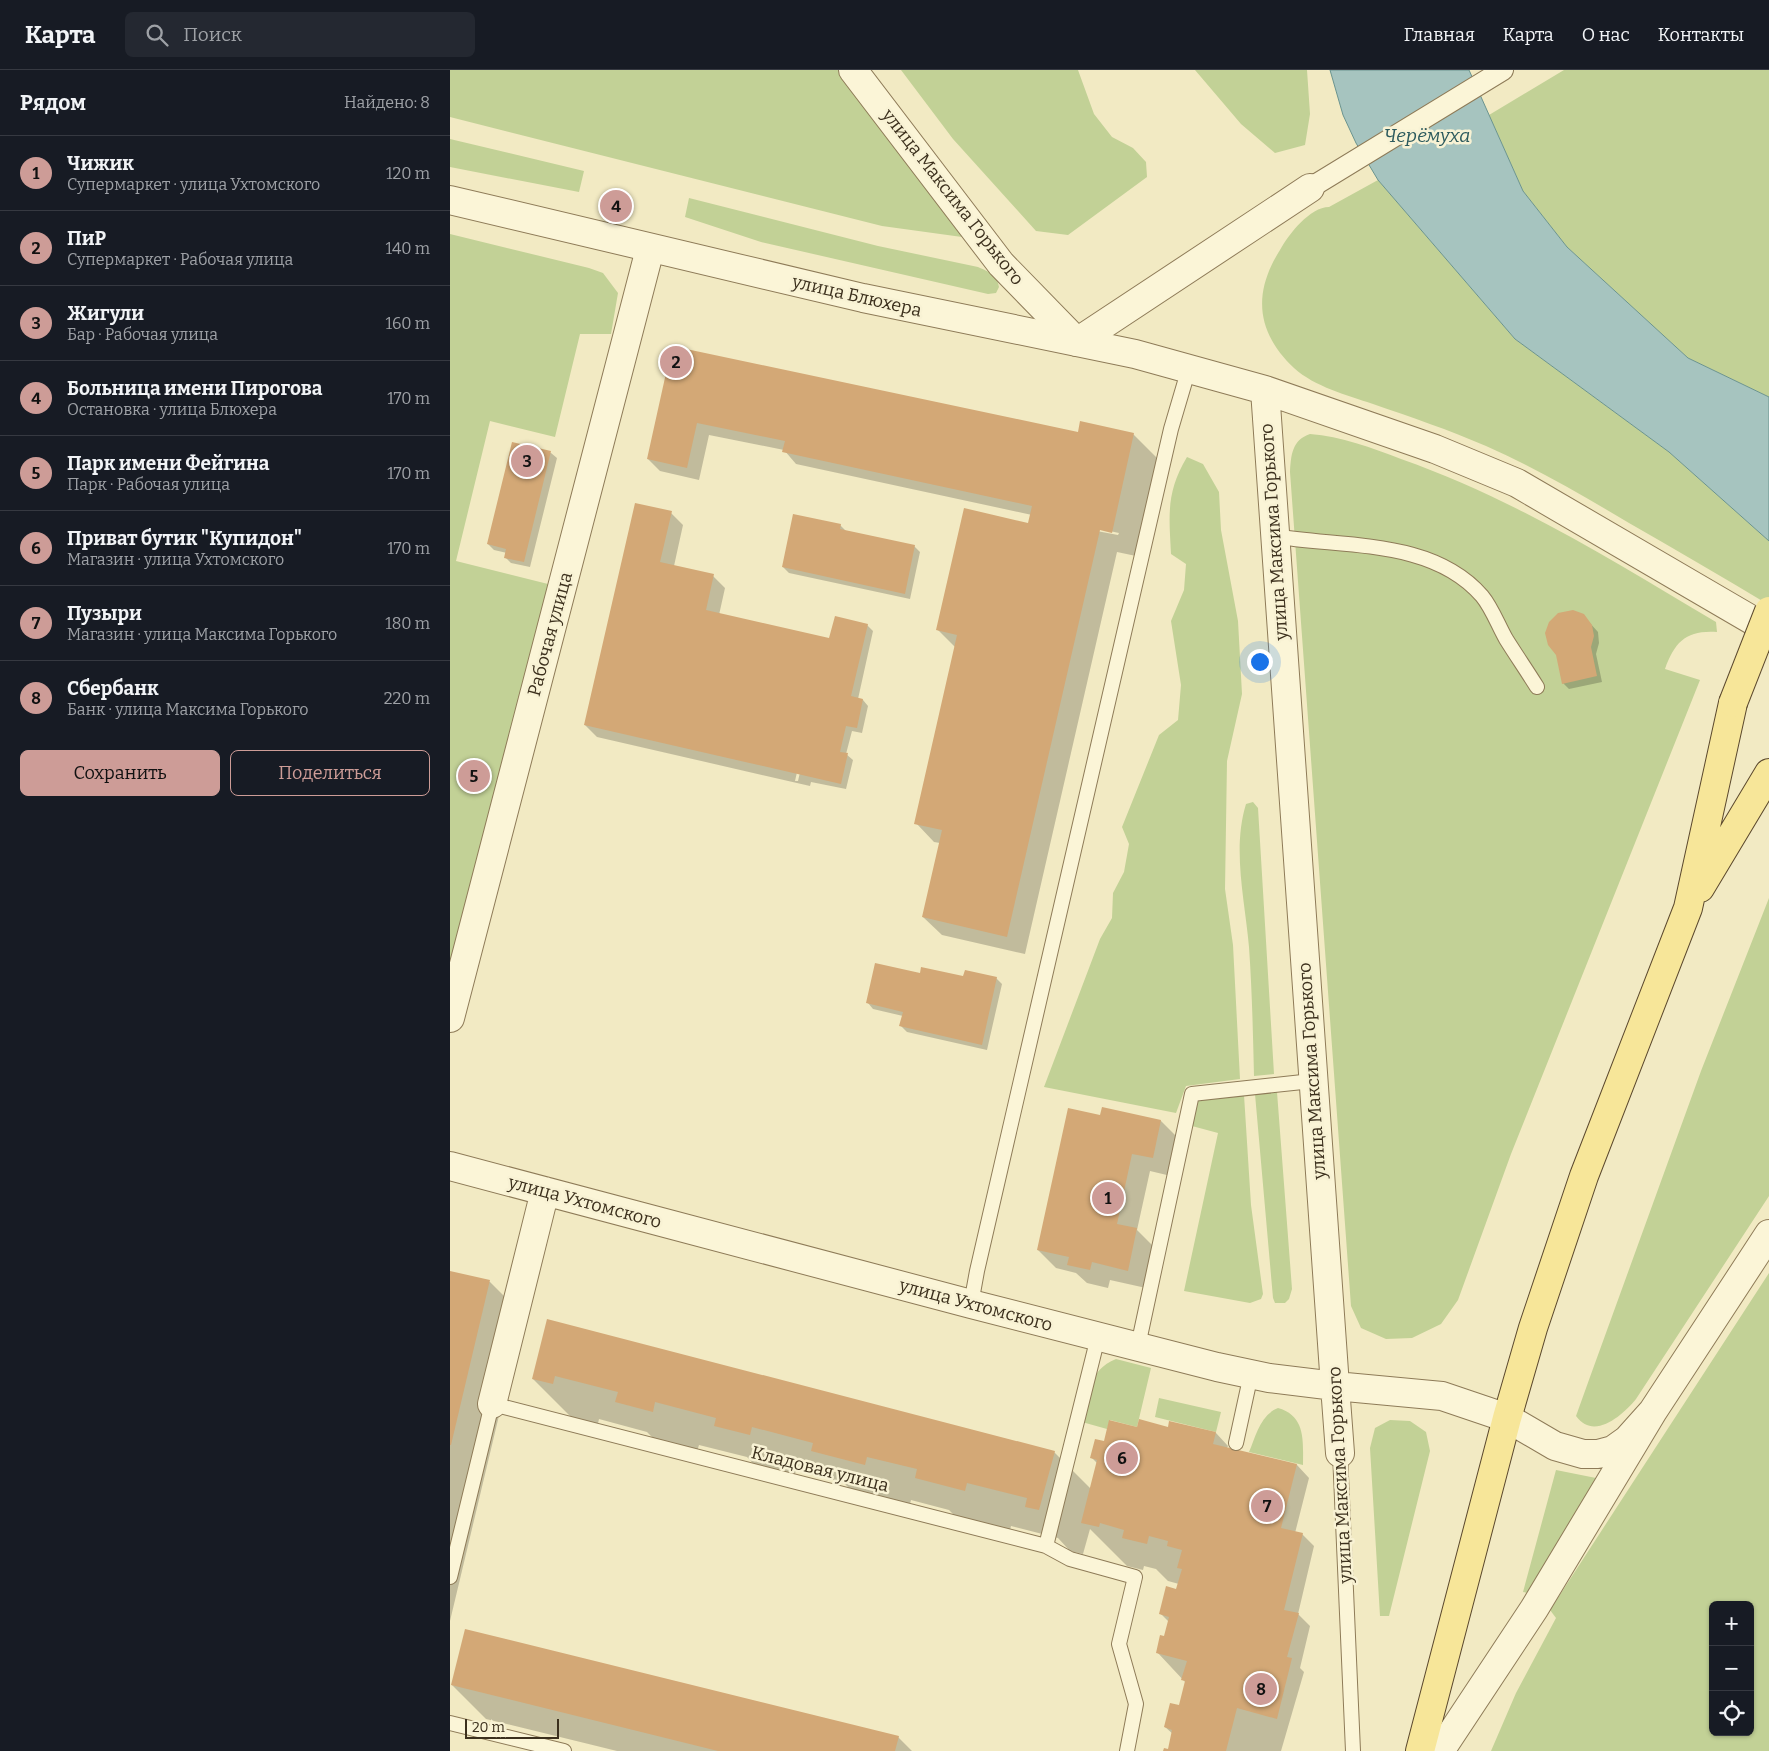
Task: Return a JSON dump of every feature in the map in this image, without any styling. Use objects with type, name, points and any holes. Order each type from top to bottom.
[{"type":"main road","points":[[1420,1751],[1507,1418],[1533,1328],[1584,1176],[1688,908],[1733,703],[1769,611]]},
{"type":"main road","points":[[1688,908],[1769,773]]},
{"type":"street","name":"улица Максима Горького","points":[[853,70],[1001,264],[1077,342]]},
{"type":"street","points":[[1077,342],[1310,188],[1503,70]]},
{"type":"street","name":"улица Блюхера","points":[[450,200],[650,249],[863,298],[1077,342],[1189,368],[1265,390],[1436,449],[1517,483],[1769,630]]},
{"type":"street","name":"Рабочая улица","points":[[450,1018],[650,249]]},
{"type":"street","name":"улица Максима Горького","points":[[1265,390],[1312,1081],[1340,1453]]},
{"type":"street","name":"улица Ухтомского","points":[[450,1166],[1098,1337],[1251,1374],[1335,1386],[1442,1396],[1507,1418],[1555,1446],[1584,1454],[1598,1454],[1613,1450],[1627,1440],[1653,1411]]},
{"type":"street","points":[[492,1404],[545,1191]]},
{"type":"street","points":[[1440,1751],[1534,1609],[1653,1411],[1769,1234]]},
{"type":"lane","points":[[971,1304],[977,1271],[1171,429],[1189,368]]},
{"type":"lane","points":[[1274,536],[1382,548],[1410,554],[1438,564],[1472,586],[1484,598],[1507,640],[1538,686]]},
{"type":"lane","points":[[1138,1346],[1192,1094],[1312,1081]]},
{"type":"lane","points":[[1046,1546],[1098,1337]]},
{"type":"lane","points":[[1236,1443],[1251,1374]]},
{"type":"lane","points":[[450,1578],[492,1404]]},
{"type":"lane","name":"Кладовая улица","points":[[492,1404],[1046,1546],[1070,1559],[1135,1577],[1119,1644],[1136,1704],[1127,1751]]},
{"type":"lane","name":"улица Максима Горького","points":[[1340,1453],[1353,1751]]},
{"type":"lane","points":[[450,1723],[564,1751]]},
{"type":"green space","points":[[450,70],[838,70],[962,237],[882,226],[450,117]]},
{"type":"green space","points":[[901,70],[1078,70],[1094,114],[1112,137],[1133,148],[1146,162],[1147,177],[1068,235],[1036,231],[953,139]]},
{"type":"green space","points":[[1195,70],[1307,70],[1310,114],[1305,145],[1275,153],[1241,124]]},
{"type":"green space","points":[[1564,70],[1769,70],[1769,397],[1688,358],[1567,247],[1523,191],[1489,115]]},
{"type":"green space","points":[[450,139],[584,171],[579,192],[450,167]]},
{"type":"green space","points":[[1378,180],[1515,339],[1669,452],[1769,541],[1769,605],[1523,463],[1458,435],[1321,385],[1302,375],[1282,355],[1272,341],[1266,327],[1263,312],[1262,297],[1271,266],[1294,229],[1308,216],[1322,208],[1329,207]]},
{"type":"green space","points":[[689,198],[878,246],[978,267],[994,276],[999,287],[996,293],[988,294],[761,242],[685,217]]},
{"type":"green space","points":[[450,234],[589,268],[603,273],[618,293],[611,334],[580,334],[555,437],[490,421],[456,561],[548,584],[450,969]]},
{"type":"green space","points":[[1310,434],[1333,437],[1368,447],[1443,475],[1484,493],[1524,512],[1601,554],[1716,622],[1717,632],[1690,635],[1678,644],[1669,659],[1665,669],[1700,680],[1511,1154],[1458,1300],[1441,1324],[1412,1338],[1386,1339],[1361,1328],[1351,1306],[1290,472],[1292,454],[1296,444],[1299,440]]},
{"type":"green space","points":[[1187,457],[1203,464],[1219,492],[1221,530],[1238,621],[1242,694],[1227,761],[1225,889],[1233,945],[1240,1079],[1186,1086],[1176,1113],[1044,1087],[1100,939],[1112,918],[1113,893],[1124,872],[1129,844],[1122,827],[1159,735],[1178,720],[1181,685],[1171,621],[1184,590],[1186,564],[1171,554],[1170,504],[1175,481]]},
{"type":"green space","points":[[1253,802],[1258,808],[1274,1074],[1254,1076],[1249,947],[1240,857],[1242,821],[1246,804]]},
{"type":"green space","points":[[1769,898],[1769,1196],[1636,1399],[1624,1412],[1608,1423],[1591,1426],[1583,1423],[1576,1416],[1701,1071]]},
{"type":"green space","points":[[1277,1092],[1292,1289],[1289,1299],[1285,1303],[1275,1303],[1273,1298],[1255,1094]]},
{"type":"green space","points":[[1244,1095],[1251,1205],[1263,1294],[1261,1299],[1250,1303],[1184,1291],[1218,1133],[1192,1126],[1198,1098]]},
{"type":"green space","points":[[1769,1273],[1769,1751],[1491,1751],[1516,1693],[1556,1618],[1550,1610]]},
{"type":"green space","points":[[1116,1359],[1151,1368],[1137,1427],[1110,1420],[1107,1429],[1082,1422],[1088,1394],[1095,1377],[1107,1364]]},
{"type":"green space","points":[[1159,1398],[1221,1412],[1216,1432],[1155,1417]]},
{"type":"green space","points":[[1278,1408],[1294,1417],[1298,1423],[1301,1430],[1303,1465],[1249,1452],[1263,1421],[1272,1411]]},
{"type":"green space","points":[[1390,1420],[1410,1421],[1426,1432],[1430,1451],[1389,1616],[1380,1616],[1370,1448],[1375,1428]]},
{"type":"green space","points":[[1556,1470],[1596,1478],[1528,1593],[1523,1592]]},
{"type":"water","name":"Черёмуха","points":[[1330,70],[1469,70],[1523,191],[1567,247],[1688,358],[1769,397],[1769,541],[1669,452],[1515,339],[1378,180],[1356,143],[1343,115]]},
{"type":"building","points":[[672,346],[1078,432],[1080,421],[1134,433],[1112,533],[1100,530],[1007,937],[922,917],[942,830],[914,824],[957,635],[936,630],[964,508],[1028,523],[1032,506],[782,452],[785,441],[697,423],[687,468],[647,459]]},
{"type":"building","points":[[512,442],[551,451],[524,562],[504,558],[506,549],[487,544]]},
{"type":"building","points":[[635,503],[672,511],[660,562],[714,574],[706,610],[829,638],[835,616],[868,624],[851,696],[863,699],[857,728],[846,726],[840,752],[848,753],[841,784],[584,725]]},
{"type":"building","points":[[793,514],[841,524],[840,529],[915,545],[905,594],[782,567]]},
{"type":"building","points":[[1573,610],[1584,614],[1592,625],[1594,636],[1591,647],[1597,676],[1562,684],[1556,655],[1548,645],[1545,633],[1549,622],[1558,613]]},
{"type":"building","points":[[875,963],[920,973],[921,967],[963,976],[965,970],[997,977],[982,1045],[899,1026],[903,1012],[866,1003]]},
{"type":"building","points":[[1102,1107],[1161,1120],[1153,1158],[1132,1154],[1117,1224],[1137,1228],[1128,1271],[1092,1262],[1090,1270],[1067,1265],[1069,1257],[1037,1250],[1068,1108],[1100,1115]]},
{"type":"building","points":[[450,1271],[490,1280],[451,1445],[450,1445]]},
{"type":"building","points":[[547,1319],[1055,1451],[1039,1510],[1025,1507],[1027,1498],[967,1483],[965,1491],[915,1478],[917,1469],[867,1457],[865,1465],[811,1451],[813,1443],[752,1427],[750,1435],[714,1426],[716,1418],[655,1402],[653,1412],[615,1402],[618,1392],[555,1376],[553,1384],[532,1379]]},
{"type":"building","points":[[1139,1419],[1168,1427],[1169,1421],[1216,1432],[1213,1444],[1297,1464],[1281,1528],[1303,1533],[1284,1610],[1299,1613],[1287,1657],[1292,1658],[1277,1719],[1237,1708],[1226,1751],[1163,1751],[1164,1748],[1168,1749],[1172,1730],[1164,1727],[1170,1703],[1179,1705],[1185,1681],[1181,1680],[1187,1661],[1156,1653],[1160,1635],[1164,1636],[1169,1617],[1159,1614],[1166,1586],[1176,1589],[1182,1569],[1177,1568],[1182,1550],[1167,1546],[1168,1541],[1149,1536],[1147,1544],[1122,1538],[1124,1530],[1100,1523],[1099,1527],[1081,1523],[1097,1460],[1090,1458],[1095,1439],[1104,1441],[1109,1420],[1137,1427]]},
{"type":"building","points":[[465,1629],[899,1736],[895,1751],[718,1751],[451,1685]]},
{"type":"place","name":"Больница имени Пирогова","points":[[616,206]]},
{"type":"place","name":"ПиР","points":[[676,362]]},
{"type":"place","name":"Жигули","points":[[527,461]]},
{"type":"place","name":"Парк имени Фейгина","points":[[474,776]]},
{"type":"place","name":"Чижик","points":[[1108,1198]]},
{"type":"place","name":"Приват бутик \"Купидон\"","points":[[1122,1458]]},
{"type":"place","name":"Пузыри","points":[[1267,1506]]},
{"type":"place","name":"Сбербанк","points":[[1261,1689]]}]
